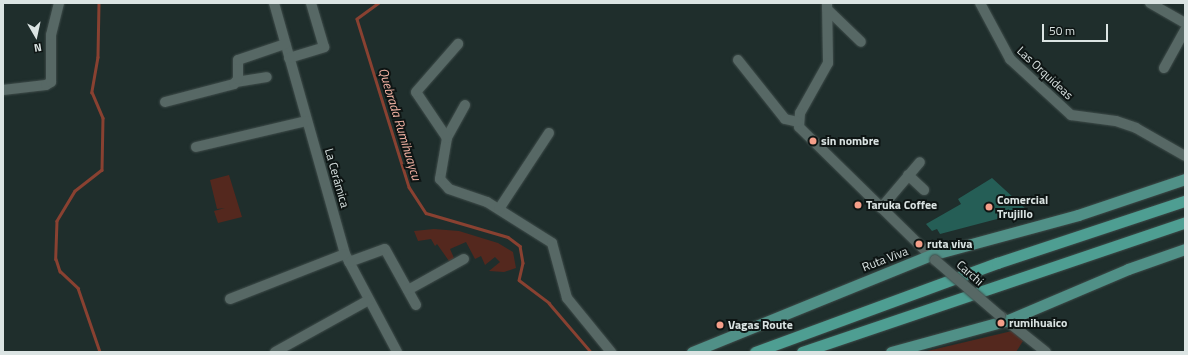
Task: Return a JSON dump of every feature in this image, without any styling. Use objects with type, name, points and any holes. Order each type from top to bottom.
[{"type":"highway","points":[[755,352],[997,263],[1185,201]]},
{"type":"highway","points":[[802,352],[1185,222]]},
{"type":"main road","name":"Ruta Viva","points":[[692,352],[933,258],[1078,215],[1185,179]]},
{"type":"main road","points":[[891,352],[1004,318],[1128,269],[1185,249]]},
{"type":"street","points":[[3,90],[46,85],[51,82],[51,35],[59,3]]},
{"type":"street","name":"La Cerámica","points":[[274,3],[347,258],[397,352]]},
{"type":"street","points":[[289,58],[324,47],[311,3]]},
{"type":"street","name":"Las Orquideas","points":[[980,3],[1010,59],[1071,115],[1116,121],[1136,128],[1185,156]]},
{"type":"street","points":[[1150,3],[1185,23]]},
{"type":"street","points":[[827,6],[861,42]]},
{"type":"street","points":[[738,60],[785,119],[798,122],[800,113],[827,68],[827,6]]},
{"type":"street","points":[[1164,68],[1185,30]]},
{"type":"street","points":[[236,82],[238,60],[285,44]]},
{"type":"street","points":[[447,138],[416,92],[458,44]]},
{"type":"street","points":[[165,102],[236,82],[267,77]]},
{"type":"street","points":[[464,105],[447,138],[440,179],[449,189],[499,209],[552,243],[566,298],[611,352]]},
{"type":"street","points":[[196,147],[307,120]]},
{"type":"street","name":"Carchi","points":[[798,122],[808,136],[933,258],[1046,352]]},
{"type":"street","points":[[499,209],[549,133]]},
{"type":"street","points":[[881,208],[920,162]]},
{"type":"street","points":[[908,175],[924,190]]},
{"type":"street","points":[[230,299],[347,258],[385,249],[416,304]]},
{"type":"street","points":[[408,290],[464,259]]},
{"type":"street","points":[[275,352],[369,300]]},
{"type":"shaded area","points":[[229,175],[242,217],[218,223],[214,211],[225,208],[217,209],[210,180]]},
{"type":"shaded area","points":[[434,229],[459,231],[498,243],[513,252],[516,268],[504,272],[489,271],[500,262],[495,257],[485,265],[481,256],[475,259],[466,242],[450,249],[454,258],[449,261],[437,244],[435,246],[431,239],[418,241],[414,231]]},
{"type":"shaded area","points":[[1012,331],[1023,341],[1016,352],[923,352]]},
{"type":"building","name":"Comercial Trujillo","points":[[992,178],[1028,211],[940,234],[937,229],[932,231],[926,224],[961,204],[958,199]]},
{"type":"waterway","points":[[99,3],[98,57],[92,92],[103,118],[102,170],[75,191],[57,221],[56,259],[60,271],[78,288],[100,352]]},
{"type":"waterway","name":"Quebrada Rumihuaycu","points":[[379,3],[357,19],[409,187],[426,213],[508,237],[520,246],[523,263],[519,280],[549,303],[591,352]]},
{"type":"place","name":"sin nombre","points":[[813,141]]},
{"type":"place","name":"Taruka Coffee","points":[[858,205]]},
{"type":"place","name":"Comercial Trujillo","points":[[989,207]]},
{"type":"place","name":"ruta viva","points":[[919,244]]},
{"type":"place","name":"rumihuaico","points":[[1001,323]]},
{"type":"place","name":"Vagas Route","points":[[720,325]]}]
